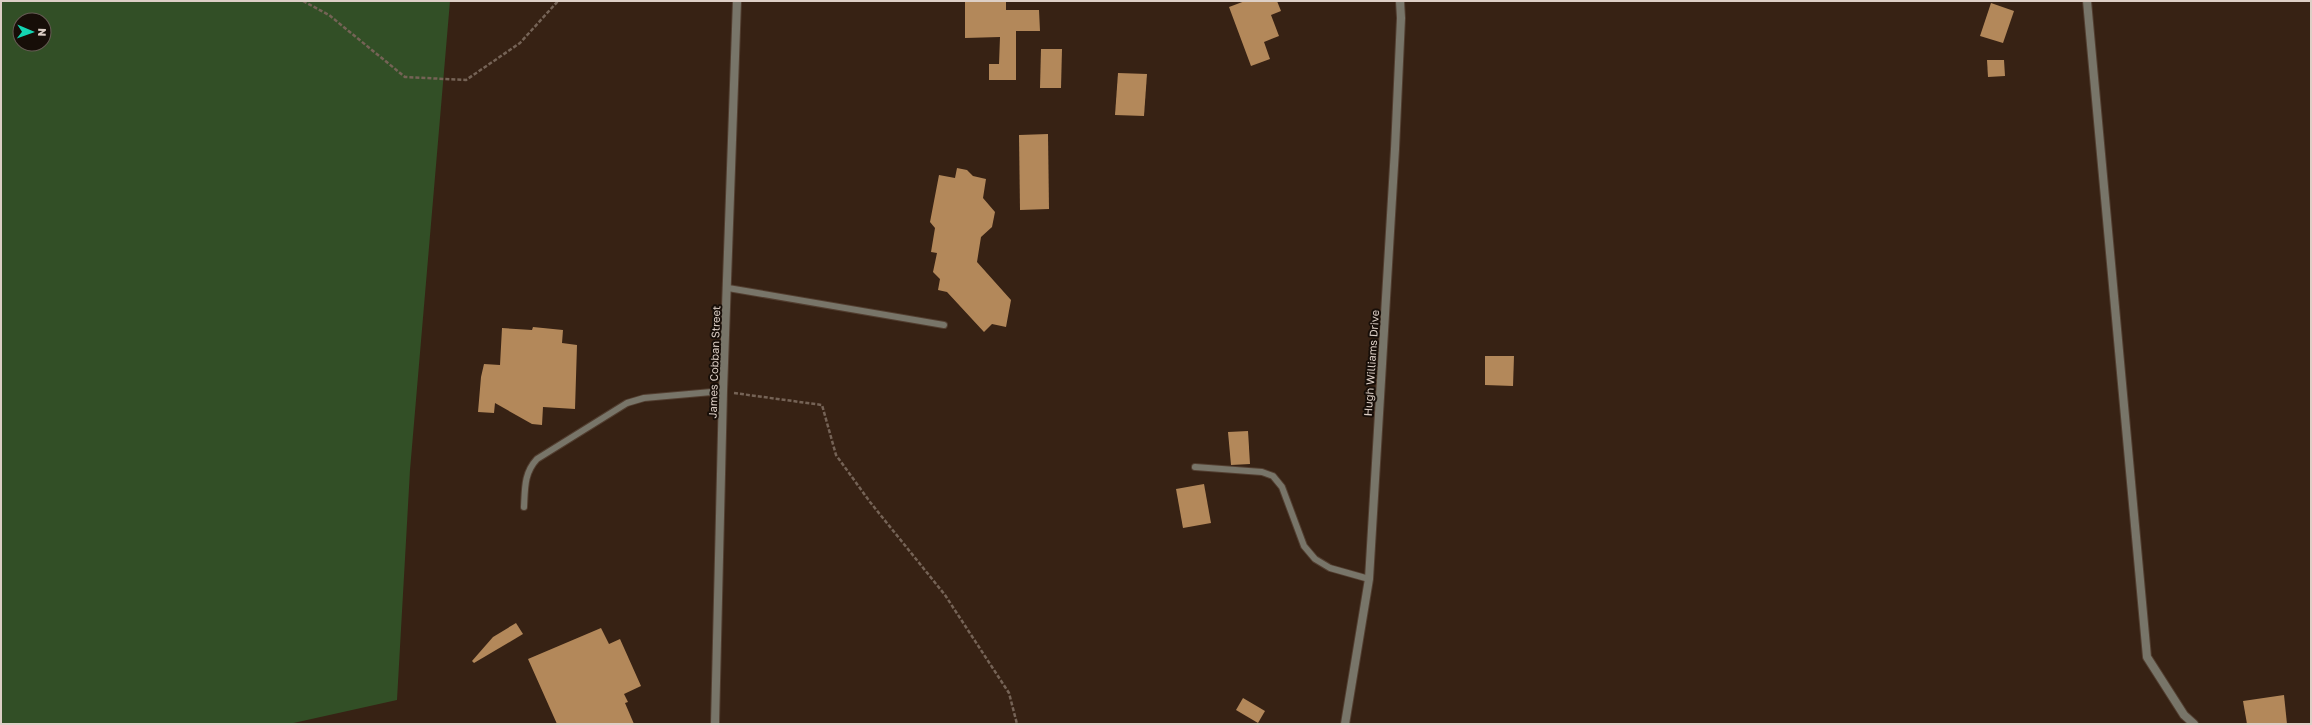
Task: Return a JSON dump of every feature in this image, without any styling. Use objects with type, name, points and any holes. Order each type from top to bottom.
[{"type":"street","name":"James Cobban Street","points":[[715,724],[723,391],[728,288],[737,1]]},
{"type":"street","name":"Hugh Williams Drive","points":[[1345,724],[1369,579],[1396,149],[1401,18],[1400,1]]},
{"type":"street","points":[[2087,1],[2147,657],[2184,715],[2194,724]]},
{"type":"lane","points":[[728,288],[944,325]]},
{"type":"lane","points":[[524,507],[526,478],[529,467],[538,459],[627,403],[644,398],[723,391]]},
{"type":"lane","points":[[1195,467],[1262,472],[1273,476],[1282,487],[1304,546],[1315,559],[1330,568],[1369,579]]},
{"type":"path","points":[[303,1],[329,15],[405,77],[466,80],[520,43],[558,1]]},
{"type":"path","points":[[723,391],[822,405],[836,455],[870,502],[945,595],[1009,693],[1017,724]]},
{"type":"green space","points":[[1,1],[450,1],[410,470],[397,700],[289,724],[1,724]]},
{"type":"building","points":[[965,1],[1006,1],[1006,10],[1039,10],[1040,31],[1016,31],[1016,80],[989,80],[989,64],[999,64],[1000,37],[965,38]]},
{"type":"building","points":[[1245,1],[1277,1],[1281,11],[1271,15],[1279,36],[1264,42],[1270,59],[1251,66],[1229,7]]},
{"type":"building","points":[[1991,3],[2014,11],[2003,43],[1980,36]]},
{"type":"building","points":[[1041,49],[1062,49],[1061,88],[1040,88]]},
{"type":"building","points":[[1987,60],[2004,60],[2005,76],[1988,77]]},
{"type":"building","points":[[1118,73],[1147,74],[1144,116],[1115,115]]},
{"type":"building","points":[[1048,134],[1049,209],[1020,210],[1019,135]]},
{"type":"building","points":[[957,168],[967,170],[973,176],[986,179],[983,198],[995,212],[992,227],[981,237],[977,262],[1011,300],[1006,327],[992,324],[984,332],[947,292],[938,290],[940,279],[933,272],[937,253],[931,252],[935,228],[930,222],[939,175],[955,178]]},
{"type":"building","points":[[533,327],[563,330],[562,343],[577,345],[575,409],[543,407],[542,425],[532,424],[495,403],[494,413],[478,412],[481,377],[484,364],[500,365],[502,328],[532,330]]},
{"type":"building","points":[[1485,356],[1514,356],[1513,386],[1485,385]]},
{"type":"building","points":[[1248,431],[1250,464],[1231,465],[1228,432]]},
{"type":"building","points":[[1204,484],[1211,523],[1183,528],[1176,489]]},
{"type":"building","points":[[516,623],[523,634],[474,663],[472,661],[493,637]]},
{"type":"building","points":[[601,628],[609,644],[620,639],[641,686],[624,694],[628,702],[625,703],[634,724],[557,724],[528,659]]},
{"type":"building","points":[[2284,695],[2287,724],[2247,724],[2243,701]]},
{"type":"building","points":[[1243,698],[1265,711],[1258,723],[1236,710]]}]
